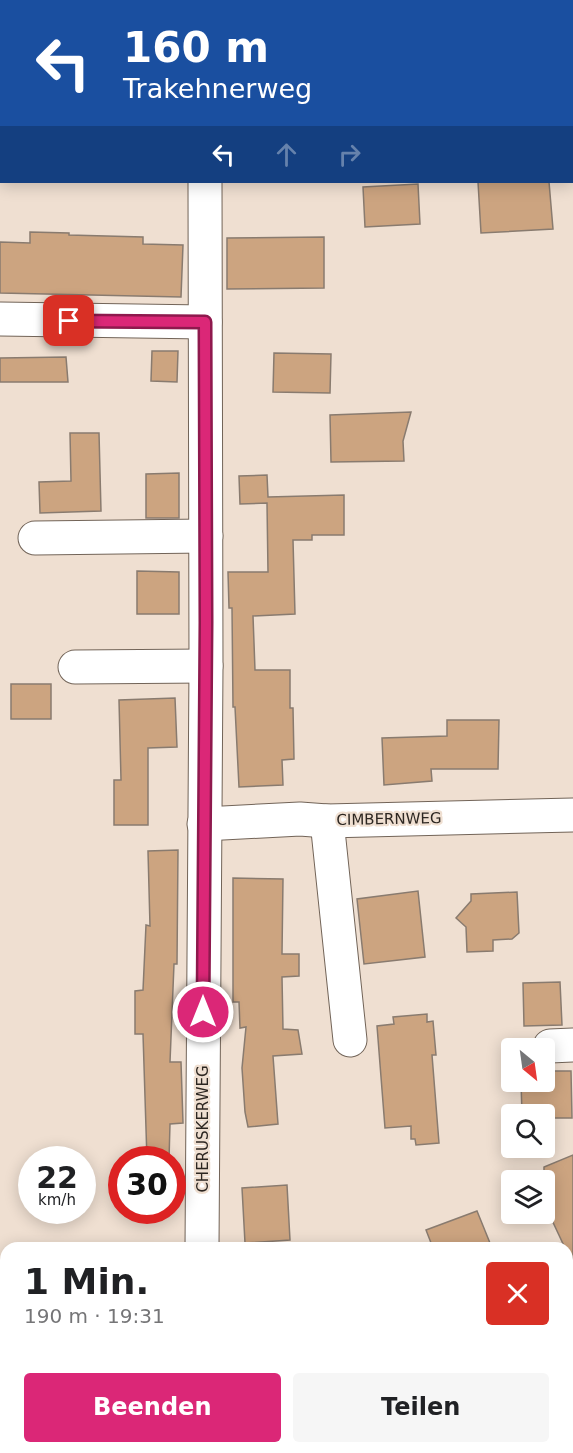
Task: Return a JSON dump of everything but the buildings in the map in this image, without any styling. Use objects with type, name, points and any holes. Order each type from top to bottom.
[{"type":"street","name":"CHERUSKERWEG","points":[[202,1242],[206,666],[205,183]]},
{"type":"street","points":[[0,319],[205,322]]},
{"type":"street","points":[[35,538],[206,536]]},
{"type":"street","points":[[75,667],[206,666]]},
{"type":"street","name":"CIMBERNWEG","points":[[204,824],[300,819],[573,815]]},
{"type":"street","points":[[327,820],[350,1040]]},
{"type":"route","points":[[69,321],[205,322],[206,622],[203,1012]]}]
